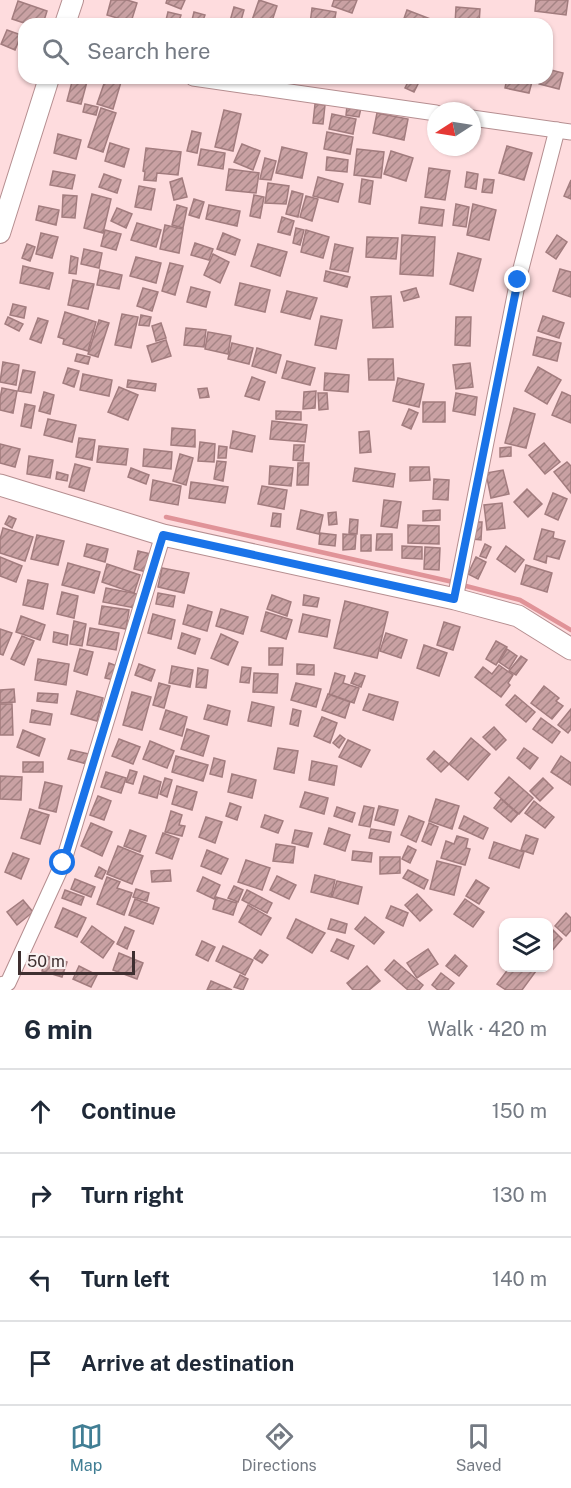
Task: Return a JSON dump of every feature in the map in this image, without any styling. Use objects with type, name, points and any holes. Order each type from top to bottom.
[{"type":"main road","points":[[0,485],[163,535],[454,599],[518,616],[571,649]]},
{"type":"street","points":[[67,18],[73,0]]},
{"type":"street","points":[[0,233],[47,84]]},
{"type":"street","points":[[236,84],[427,111]]},
{"type":"street","points":[[454,599],[518,280],[564,131],[481,119]]},
{"type":"street","points":[[0,985],[8,982],[63,863],[163,535]]},
{"type":"building","points":[[111,0],[127,0],[137,3],[132,18],[107,15]]},
{"type":"building","points":[[167,0],[185,0],[181,9],[166,3]]},
{"type":"building","points":[[259,0],[277,6],[273,18],[253,18]]},
{"type":"building","points":[[334,0],[357,0],[352,13],[332,6]]},
{"type":"building","points":[[536,0],[568,0],[566,15],[535,11]]},
{"type":"building","points":[[18,1],[47,11],[45,18],[18,18],[18,21],[12,19]]},
{"type":"building","points":[[234,7],[244,10],[242,18],[231,18]]},
{"type":"building","points":[[456,7],[480,9],[479,18],[455,18]]},
{"type":"building","points":[[312,8],[336,12],[335,18],[311,18]]},
{"type":"building","points":[[407,10],[428,18],[404,18]]},
{"type":"building","points":[[168,12],[181,15],[180,18],[166,18]]},
{"type":"building","points":[[194,12],[205,15],[204,18],[192,18]]},
{"type":"building","points":[[7,30],[18,34],[15,50],[1,44]]},
{"type":"building","points":[[553,70],[563,73],[559,89],[539,84],[553,84]]},
{"type":"building","points":[[71,84],[86,84],[81,104],[67,101]]},
{"type":"building","points":[[104,84],[120,84],[113,109],[97,104]]},
{"type":"building","points":[[407,84],[418,84],[414,92],[405,88]]},
{"type":"building","points":[[506,84],[531,84],[529,93],[505,88]]},
{"type":"building","points":[[85,104],[98,107],[96,115],[83,112]]},
{"type":"building","points":[[315,104],[325,105],[323,124],[313,123]]},
{"type":"building","points":[[347,106],[361,108],[359,117],[346,115]]},
{"type":"building","points":[[101,108],[116,113],[103,152],[88,147]]},
{"type":"building","points":[[224,110],[241,114],[233,151],[215,147]]},
{"type":"building","points":[[377,113],[408,119],[404,140],[373,133]]},
{"type":"building","points":[[332,114],[356,119],[353,134],[329,129]]},
{"type":"building","points":[[192,131],[201,133],[197,153],[187,151]]},
{"type":"building","points":[[327,132],[353,137],[350,154],[324,149]]},
{"type":"building","points":[[58,134],[81,140],[76,159],[54,153]]},
{"type":"building","points":[[110,143],[129,149],[124,167],[105,161]]},
{"type":"building","points":[[242,144],[260,151],[253,170],[234,162]]},
{"type":"building","points":[[507,146],[532,153],[524,180],[499,173]]},
{"type":"building","points":[[282,147],[307,153],[302,178],[276,173]]},
{"type":"building","points":[[146,148],[181,152],[178,175],[157,173],[156,181],[144,180]]},
{"type":"building","points":[[201,149],[225,153],[223,169],[198,165]]},
{"type":"building","points":[[357,149],[384,152],[381,178],[354,175]]},
{"type":"building","points":[[391,151],[413,158],[406,181],[384,174]]},
{"type":"building","points":[[327,157],[348,160],[347,172],[326,170]]},
{"type":"building","points":[[265,158],[276,161],[271,180],[260,179]]},
{"type":"building","points":[[429,168],[450,171],[445,200],[425,197]]},
{"type":"building","points":[[229,169],[259,173],[256,193],[226,190]]},
{"type":"building","points":[[53,171],[75,175],[72,189],[50,185]]},
{"type":"building","points":[[467,172],[478,174],[476,189],[465,187]]},
{"type":"building","points":[[104,174],[121,180],[117,193],[99,187]]},
{"type":"building","points":[[318,177],[343,184],[338,202],[313,196]]},
{"type":"building","points":[[182,178],[187,197],[174,200],[170,182]]},
{"type":"building","points":[[362,179],[373,181],[370,204],[359,202]]},
{"type":"building","points":[[484,179],[494,180],[492,193],[482,192]]},
{"type":"building","points":[[571,180],[571,199],[564,196]]},
{"type":"building","points":[[268,183],[289,186],[286,204],[265,203]]},
{"type":"building","points":[[139,186],[155,189],[151,210],[135,207]]},
{"type":"building","points":[[292,191],[303,194],[298,217],[286,214]]},
{"type":"building","points":[[92,194],[111,199],[103,233],[84,228]]},
{"type":"building","points":[[63,195],[77,196],[75,218],[62,217]]},
{"type":"building","points":[[254,195],[264,197],[260,218],[250,216]]},
{"type":"building","points":[[306,196],[318,199],[312,221],[300,217]]},
{"type":"building","points":[[194,199],[204,202],[199,218],[189,215]]},
{"type":"building","points":[[456,204],[469,207],[466,227],[453,225]]},
{"type":"building","points":[[473,204],[496,210],[489,240],[467,235]]},
{"type":"building","points":[[177,205],[187,208],[183,228],[172,225]]},
{"type":"building","points":[[209,205],[240,211],[237,226],[206,219]]},
{"type":"building","points":[[39,206],[59,210],[56,225],[36,220]]},
{"type":"building","points":[[421,207],[444,210],[442,226],[419,223]]},
{"type":"building","points":[[117,208],[132,214],[126,228],[111,221]]},
{"type":"building","points":[[282,217],[294,221],[290,235],[278,232]]},
{"type":"building","points":[[137,223],[161,230],[156,247],[131,240]]},
{"type":"building","points":[[165,225],[183,229],[179,253],[160,249]]},
{"type":"building","points":[[296,228],[304,230],[300,245],[293,243]]},
{"type":"building","points":[[105,230],[121,234],[116,250],[101,246]]},
{"type":"building","points":[[306,230],[329,237],[323,258],[301,252]]},
{"type":"building","points":[[41,233],[58,237],[52,258],[36,254]]},
{"type":"building","points":[[223,233],[240,240],[235,255],[217,249]]},
{"type":"building","points":[[402,235],[435,237],[433,276],[400,274]]},
{"type":"building","points":[[557,235],[567,242],[556,259],[546,252]]},
{"type":"building","points":[[367,237],[398,238],[396,259],[366,257]]},
{"type":"building","points":[[195,243],[213,249],[209,260],[191,255]]},
{"type":"building","points":[[27,244],[35,247],[30,261],[22,258]]},
{"type":"building","points":[[258,244],[287,252],[280,276],[251,266]]},
{"type":"building","points":[[335,244],[353,248],[348,272],[330,269]]},
{"type":"building","points":[[84,249],[102,253],[99,268],[81,264]]},
{"type":"building","points":[[458,253],[481,259],[473,291],[450,284]]},
{"type":"building","points":[[213,254],[229,262],[220,283],[204,275]]},
{"type":"building","points":[[71,256],[78,258],[76,274],[69,273]]},
{"type":"building","points":[[136,257],[161,263],[156,283],[130,276]]},
{"type":"building","points":[[170,263],[183,266],[175,295],[162,291]]},
{"type":"building","points":[[23,266],[53,273],[49,289],[20,283]]},
{"type":"building","points":[[560,269],[571,272],[571,297],[553,291]]},
{"type":"building","points":[[100,270],[122,275],[119,289],[97,285]]},
{"type":"building","points":[[326,271],[350,277],[347,287],[324,281]]},
{"type":"building","points":[[73,280],[94,284],[88,309],[68,305]]},
{"type":"building","points":[[240,283],[270,290],[265,312],[235,305]]},
{"type":"building","points":[[191,287],[210,292],[206,307],[187,302]]},
{"type":"building","points":[[143,288],[158,292],[152,311],[137,306]]},
{"type":"building","points":[[416,288],[419,297],[404,301],[401,292]]},
{"type":"building","points":[[287,291],[317,298],[310,319],[281,312]]},
{"type":"building","points":[[391,296],[393,327],[373,328],[371,297]]},
{"type":"building","points":[[13,304],[26,307],[24,318],[10,315]]},
{"type":"building","points":[[65,312],[96,322],[88,351],[63,344],[64,339],[58,337]]},
{"type":"building","points":[[122,314],[138,317],[131,348],[115,345]]},
{"type":"building","points":[[141,315],[151,317],[149,326],[139,325]]},
{"type":"building","points":[[321,316],[342,320],[336,349],[315,345]]},
{"type":"building","points":[[543,316],[564,323],[559,338],[538,331]]},
{"type":"building","points":[[8,317],[23,324],[19,331],[5,324]]},
{"type":"building","points":[[456,317],[471,317],[470,346],[455,345]]},
{"type":"building","points":[[38,318],[48,321],[41,343],[30,339]]},
{"type":"building","points":[[99,320],[109,323],[98,357],[88,354]]},
{"type":"building","points":[[161,323],[166,338],[156,341],[152,326]]},
{"type":"building","points":[[186,328],[206,330],[204,347],[184,345]]},
{"type":"building","points":[[208,332],[231,336],[228,354],[205,349]]},
{"type":"building","points":[[537,337],[561,343],[557,361],[533,355]]},
{"type":"building","points":[[166,340],[171,356],[152,362],[147,346]]},
{"type":"building","points":[[232,343],[253,348],[249,364],[228,359]]},
{"type":"building","points":[[257,348],[281,355],[276,373],[252,366]]},
{"type":"building","points":[[77,354],[90,357],[88,364],[75,361]]},
{"type":"building","points":[[368,359],[393,359],[394,380],[369,380]]},
{"type":"building","points":[[287,361],[315,368],[310,385],[282,378]]},
{"type":"building","points":[[3,362],[19,365],[16,385],[0,382]]},
{"type":"building","points":[[470,363],[473,387],[456,389],[453,365]]},
{"type":"building","points":[[538,367],[561,380],[547,404],[525,391]]},
{"type":"building","points":[[68,368],[79,371],[74,387],[63,383]]},
{"type":"building","points":[[23,370],[35,372],[31,393],[18,391]]},
{"type":"building","points":[[325,373],[349,375],[348,392],[324,390]]},
{"type":"building","points":[[83,374],[112,380],[109,396],[80,390]]},
{"type":"building","points":[[252,377],[265,382],[259,400],[245,396]]},
{"type":"building","points":[[398,378],[424,384],[419,407],[393,401]]},
{"type":"building","points":[[128,380],[156,384],[155,391],[127,387]]},
{"type":"building","points":[[119,387],[138,395],[128,420],[108,412]]},
{"type":"building","points":[[2,388],[17,391],[13,413],[0,410]]},
{"type":"building","points":[[207,388],[209,397],[200,398],[198,389]]},
{"type":"building","points":[[316,391],[315,408],[303,409],[304,392]]},
{"type":"building","points":[[44,392],[54,395],[50,414],[39,411]]},
{"type":"building","points":[[562,392],[571,396],[571,423],[552,415]]},
{"type":"building","points":[[318,393],[327,393],[328,409],[319,410]]},
{"type":"building","points":[[456,393],[477,397],[475,415],[453,411]]},
{"type":"building","points":[[423,402],[445,402],[445,422],[423,422]]},
{"type":"building","points":[[25,404],[35,406],[31,428],[21,426]]},
{"type":"building","points":[[514,408],[535,414],[526,448],[505,443]]},
{"type":"building","points":[[409,409],[418,413],[411,429],[402,425]]},
{"type":"building","points":[[276,411],[301,412],[301,420],[276,419]]},
{"type":"building","points":[[48,419],[76,425],[72,442],[44,435]]},
{"type":"building","points":[[272,421],[307,425],[305,442],[270,439]]},
{"type":"building","points":[[172,428],[195,430],[195,447],[171,445]]},
{"type":"building","points":[[233,431],[255,436],[252,452],[230,448]]},
{"type":"building","points":[[369,431],[371,452],[360,453],[359,432]]},
{"type":"building","points":[[79,438],[95,440],[92,460],[76,457]]},
{"type":"building","points":[[200,442],[215,444],[214,462],[198,461]]},
{"type":"building","points":[[544,443],[560,462],[545,474],[529,455]]},
{"type":"building","points":[[0,444],[20,449],[15,467],[0,463]]},
{"type":"building","points":[[294,445],[304,445],[303,461],[293,460]]},
{"type":"building","points":[[99,446],[128,449],[126,465],[97,462]]},
{"type":"building","points":[[219,446],[227,447],[226,458],[218,458]]},
{"type":"building","points":[[511,447],[511,456],[500,457],[500,448]]},
{"type":"building","points":[[144,449],[172,452],[171,469],[143,466]]},
{"type":"building","points":[[180,454],[193,458],[186,485],[173,481]]},
{"type":"building","points":[[29,456],[53,460],[50,478],[27,474]]},
{"type":"building","points":[[217,461],[226,462],[223,481],[214,479]]},
{"type":"building","points":[[567,462],[571,466],[571,493],[554,472]]},
{"type":"building","points":[[298,463],[309,463],[308,485],[297,485]]},
{"type":"building","points":[[75,464],[90,468],[84,491],[69,487]]},
{"type":"building","points":[[270,466],[293,468],[291,486],[269,484]]},
{"type":"building","points":[[410,467],[429,467],[430,480],[410,481]]},
{"type":"building","points":[[131,468],[149,475],[146,484],[128,477]]},
{"type":"building","points":[[355,468],[395,474],[393,487],[353,481]]},
{"type":"building","points":[[503,470],[509,494],[491,498],[486,473]]},
{"type":"building","points":[[57,472],[68,475],[67,481],[56,479]]},
{"type":"building","points":[[434,479],[449,480],[448,500],[433,499]]},
{"type":"building","points":[[153,480],[181,486],[178,505],[150,500]]},
{"type":"building","points":[[191,482],[228,487],[225,503],[189,498]]},
{"type":"building","points":[[262,486],[287,490],[284,509],[258,504]]},
{"type":"building","points":[[527,489],[542,504],[528,517],[514,502]]},
{"type":"building","points":[[553,493],[567,499],[558,520],[545,514]]},
{"type":"building","points":[[384,500],[401,502],[397,528],[381,526]]},
{"type":"building","points":[[502,503],[505,528],[487,530],[484,505]]},
{"type":"building","points":[[301,510],[323,515],[319,534],[297,529]]},
{"type":"building","points":[[440,510],[440,520],[423,521],[423,511]]},
{"type":"building","points":[[336,512],[337,524],[329,525],[328,513]]},
{"type":"building","points":[[273,513],[281,514],[280,527],[271,526]]},
{"type":"building","points":[[9,516],[16,519],[12,528],[5,524]]},
{"type":"building","points":[[350,519],[358,520],[357,534],[349,533]]},
{"type":"building","points":[[473,522],[482,522],[481,540],[473,539]]},
{"type":"building","points":[[408,525],[439,526],[439,544],[408,543]]},
{"type":"building","points":[[3,528],[33,537],[25,561],[0,553]]},
{"type":"building","points":[[542,529],[554,532],[553,538],[565,541],[559,559],[547,556],[546,563],[534,559]]},
{"type":"building","points":[[320,533],[336,535],[335,546],[319,544]]},
{"type":"building","points":[[343,534],[356,535],[355,549],[343,550]]},
{"type":"building","points":[[377,534],[392,534],[392,550],[376,550]]},
{"type":"building","points":[[37,535],[64,541],[58,565],[31,559]]},
{"type":"building","points":[[361,535],[371,535],[371,551],[361,551]]},
{"type":"building","points":[[87,544],[108,549],[105,562],[84,556]]},
{"type":"building","points":[[485,544],[491,547],[486,558],[480,556]]},
{"type":"building","points":[[402,546],[422,547],[422,559],[402,558]]},
{"type":"building","points":[[506,546],[524,560],[515,572],[497,559]]},
{"type":"building","points":[[425,547],[440,548],[439,570],[424,569]]},
{"type":"building","points":[[138,551],[151,554],[147,572],[134,569]]},
{"type":"building","points":[[0,557],[22,566],[16,582],[0,576]]},
{"type":"building","points":[[476,557],[486,562],[478,579],[468,574]]},
{"type":"building","points":[[68,563],[100,572],[94,593],[62,585]]},
{"type":"building","points":[[107,564],[140,575],[134,593],[102,582]]},
{"type":"building","points":[[526,565],[552,573],[547,592],[521,584]]},
{"type":"building","points":[[162,568],[189,573],[184,593],[158,587]]},
{"type":"building","points":[[28,580],[48,584],[43,609],[23,605]]},
{"type":"building","points":[[106,588],[138,594],[135,608],[103,602]]},
{"type":"building","points":[[62,592],[78,596],[74,618],[57,614]]},
{"type":"building","points":[[158,593],[175,596],[173,607],[156,604]]},
{"type":"building","points":[[272,595],[291,602],[287,616],[267,609]]},
{"type":"building","points":[[304,595],[319,598],[317,607],[303,605]]},
{"type":"building","points":[[345,601],[388,612],[377,658],[334,648]]},
{"type":"building","points":[[188,605],[212,612],[207,631],[183,624]]},
{"type":"building","points":[[102,606],[129,610],[126,629],[99,624]]},
{"type":"building","points":[[221,609],[248,617],[243,634],[216,626]]},
{"type":"building","points":[[266,612],[292,620],[286,639],[261,631]]},
{"type":"building","points":[[153,614],[175,620],[171,639],[148,633]]},
{"type":"building","points":[[303,614],[330,620],[327,637],[299,632]]},
{"type":"building","points":[[21,616],[45,625],[40,640],[16,632]]},
{"type":"building","points":[[74,621],[86,624],[82,646],[70,644]]},
{"type":"building","points":[[444,622],[460,627],[453,650],[437,645]]},
{"type":"building","points":[[90,628],[119,633],[116,650],[87,645]]},
{"type":"building","points":[[0,629],[12,633],[3,655],[0,654]]},
{"type":"building","points":[[54,632],[68,635],[67,645],[53,642]]},
{"type":"building","points":[[182,633],[200,639],[195,654],[178,648]]},
{"type":"building","points":[[386,633],[407,640],[401,658],[380,651]]},
{"type":"building","points":[[221,634],[238,642],[228,665],[211,658]]},
{"type":"building","points":[[22,636],[34,641],[24,665],[11,659]]},
{"type":"building","points":[[496,641],[507,647],[496,665],[486,659]]},
{"type":"building","points":[[424,645],[447,653],[439,676],[417,668]]},
{"type":"building","points":[[269,648],[283,648],[282,665],[269,665]]},
{"type":"building","points":[[80,649],[93,652],[87,675],[74,671]]},
{"type":"building","points":[[507,649],[517,656],[509,669],[499,662]]},
{"type":"building","points":[[521,656],[527,660],[516,675],[509,671]]},
{"type":"building","points":[[38,659],[69,664],[66,685],[35,680]]},
{"type":"building","points":[[109,663],[117,666],[114,680],[105,678]]},
{"type":"building","points":[[139,664],[155,670],[151,681],[135,675]]},
{"type":"building","points":[[297,664],[314,665],[314,675],[297,674]]},
{"type":"building","points":[[499,665],[513,675],[508,683],[510,685],[501,697],[475,677],[483,667],[492,674]]},
{"type":"building","points":[[172,666],[193,670],[190,687],[169,683]]},
{"type":"building","points":[[242,667],[251,668],[249,683],[240,682]]},
{"type":"building","points":[[198,668],[208,670],[206,688],[196,687]]},
{"type":"building","points":[[254,673],[278,674],[277,693],[253,692]]},
{"type":"building","points":[[335,673],[345,676],[343,683],[359,688],[354,703],[329,694]]},
{"type":"building","points":[[355,673],[365,676],[361,687],[351,683]]},
{"type":"building","points":[[159,683],[170,686],[164,708],[153,705]]},
{"type":"building","points":[[296,683],[321,689],[316,707],[291,700]]},
{"type":"building","points":[[544,686],[559,698],[556,701],[563,706],[552,719],[531,703]]},
{"type":"building","points":[[14,689],[15,702],[0,703],[0,690]]},
{"type":"building","points":[[77,691],[103,698],[97,721],[71,714]]},
{"type":"building","points":[[132,692],[151,697],[142,730],[123,725]]},
{"type":"building","points":[[38,693],[58,694],[57,703],[37,701]]},
{"type":"building","points":[[328,694],[350,702],[345,718],[322,710]]},
{"type":"building","points":[[369,694],[398,702],[393,720],[363,710]]},
{"type":"building","points":[[515,695],[535,712],[526,722],[506,705]]},
{"type":"building","points":[[252,702],[274,707],[271,726],[248,721]]},
{"type":"building","points":[[0,704],[12,704],[13,735],[0,735]]},
{"type":"building","points":[[208,705],[230,711],[227,725],[204,719]]},
{"type":"building","points":[[293,709],[301,711],[298,726],[290,724]]},
{"type":"building","points":[[571,709],[571,729],[568,733],[558,725]]},
{"type":"building","points":[[32,710],[52,714],[50,725],[30,722]]},
{"type":"building","points":[[166,710],[187,717],[182,736],[160,729]]},
{"type":"building","points":[[322,717],[337,723],[330,743],[314,736]]},
{"type":"building","points":[[541,718],[560,732],[552,743],[533,729]]},
{"type":"building","points":[[494,727],[506,740],[496,750],[483,737]]},
{"type":"building","points":[[187,729],[209,736],[203,756],[181,749]]},
{"type":"building","points":[[23,730],[45,739],[39,756],[17,747]]},
{"type":"building","points":[[340,735],[345,739],[339,748],[333,743]]},
{"type":"building","points":[[471,738],[490,754],[468,780],[449,764]]},
{"type":"building","points":[[119,739],[140,747],[133,764],[112,756]]},
{"type":"building","points":[[348,740],[370,750],[361,767],[339,757]]},
{"type":"building","points":[[150,741],[174,751],[167,768],[143,759]]},
{"type":"building","points":[[278,748],[298,751],[294,773],[274,769]]},
{"type":"building","points":[[524,748],[538,758],[530,769],[517,758]]},
{"type":"building","points":[[71,750],[89,754],[87,764],[68,759]]},
{"type":"building","points":[[434,751],[449,764],[441,772],[427,759]]},
{"type":"building","points":[[176,756],[208,765],[203,781],[172,772]]},
{"type":"building","points":[[561,756],[571,763],[571,785],[551,772]]},
{"type":"building","points":[[214,758],[225,761],[222,777],[210,774]]},
{"type":"building","points":[[312,761],[337,766],[334,785],[309,780]]},
{"type":"building","points":[[23,762],[43,762],[43,772],[23,772]]},
{"type":"building","points":[[130,770],[137,772],[133,784],[126,782]]},
{"type":"building","points":[[106,772],[126,778],[121,793],[101,787]]},
{"type":"building","points":[[232,774],[256,780],[252,798],[228,792]]},
{"type":"building","points":[[0,776],[22,777],[21,800],[0,799]]},
{"type":"building","points":[[144,776],[161,782],[157,798],[139,793]]},
{"type":"building","points":[[509,777],[533,798],[519,814],[495,793]]},
{"type":"building","points":[[165,778],[172,780],[167,797],[160,794]]},
{"type":"building","points":[[543,778],[553,788],[540,801],[530,791]]},
{"type":"building","points":[[45,782],[62,786],[56,812],[39,808]]},
{"type":"building","points":[[177,786],[197,792],[192,810],[172,804]]},
{"type":"building","points":[[305,792],[328,798],[324,814],[300,807]]},
{"type":"building","points":[[98,796],[111,801],[104,820],[90,815]]},
{"type":"building","points":[[436,799],[459,806],[452,829],[429,821]]},
{"type":"building","points":[[501,799],[518,814],[511,822],[494,808]]},
{"type":"building","points":[[534,801],[554,817],[545,828],[525,813]]},
{"type":"building","points":[[230,803],[241,807],[237,820],[226,816]]},
{"type":"building","points":[[364,806],[374,808],[370,827],[359,825]]},
{"type":"building","points":[[379,806],[398,810],[394,825],[375,820]]},
{"type":"building","points":[[337,807],[355,813],[352,822],[334,816]]},
{"type":"building","points":[[30,809],[49,815],[40,844],[21,838]]},
{"type":"building","points":[[171,811],[182,815],[179,825],[185,826],[182,836],[165,832]]},
{"type":"building","points":[[265,815],[283,821],[278,833],[261,827]]},
{"type":"building","points":[[409,816],[424,822],[416,842],[401,835]]},
{"type":"building","points":[[464,816],[488,828],[483,839],[459,828]]},
{"type":"building","points":[[206,817],[222,822],[215,843],[199,837]]},
{"type":"building","points":[[91,823],[112,832],[102,856],[81,846]]},
{"type":"building","points":[[429,823],[438,827],[431,845],[422,841]]},
{"type":"building","points":[[329,828],[350,835],[345,851],[324,844]]},
{"type":"building","points":[[371,829],[391,832],[389,842],[369,838]]},
{"type":"building","points":[[130,830],[146,836],[140,852],[124,846]]},
{"type":"building","points":[[295,830],[312,833],[308,847],[292,843]]},
{"type":"building","points":[[163,833],[179,839],[172,859],[156,853]]},
{"type":"building","points":[[526,835],[538,839],[533,854],[521,850]]},
{"type":"building","points":[[457,836],[468,839],[466,848],[470,849],[465,865],[441,858],[446,841],[454,844]]},
{"type":"building","points":[[494,842],[524,852],[519,868],[489,858]]},
{"type":"building","points":[[276,844],[295,847],[293,863],[273,861]]},
{"type":"building","points":[[118,846],[143,856],[132,884],[107,874]]},
{"type":"building","points":[[408,846],[416,850],[410,863],[402,859]]},
{"type":"building","points":[[207,850],[228,859],[221,874],[201,866]]},
{"type":"building","points":[[353,851],[372,853],[371,862],[352,860]]},
{"type":"building","points":[[13,853],[29,859],[21,879],[5,872]]},
{"type":"building","points":[[380,857],[400,857],[400,873],[380,874]]},
{"type":"building","points":[[246,860],[270,868],[262,890],[238,882]]},
{"type":"building","points":[[437,861],[461,867],[454,895],[430,889]]},
{"type":"building","points":[[99,867],[106,871],[102,879],[95,876]]},
{"type":"building","points":[[170,870],[171,881],[152,882],[151,871]]},
{"type":"building","points":[[408,870],[428,880],[424,889],[403,878]]},
{"type":"building","points":[[315,875],[335,880],[331,897],[311,892]]},
{"type":"building","points":[[277,876],[296,885],[289,899],[270,890]]},
{"type":"building","points":[[107,877],[120,882],[117,888],[132,893],[124,915],[97,904]]},
{"type":"building","points":[[203,877],[220,885],[214,899],[197,891]]},
{"type":"building","points":[[75,879],[95,887],[91,897],[71,889]]},
{"type":"building","points":[[476,880],[489,888],[479,904],[466,896]]},
{"type":"building","points":[[337,881],[362,887],[358,904],[332,897]]},
{"type":"building","points":[[234,886],[243,890],[238,902],[228,898]]},
{"type":"building","points":[[136,889],[149,893],[147,901],[133,897]]},
{"type":"building","points":[[65,890],[84,897],[81,905],[62,898]]},
{"type":"building","points":[[247,890],[272,903],[267,913],[242,900]]},
{"type":"building","points":[[417,894],[432,910],[420,921],[405,905]]},
{"type":"building","points":[[216,897],[237,903],[233,915],[213,909]]},
{"type":"building","points":[[135,899],[159,908],[153,924],[129,915]]},
{"type":"building","points":[[465,899],[484,912],[473,927],[454,914]]},
{"type":"building","points":[[23,900],[33,912],[17,925],[7,912]]},
{"type":"building","points":[[248,905],[271,918],[261,935],[239,922]]},
{"type":"building","points":[[391,906],[408,913],[403,926],[386,918]]},
{"type":"building","points":[[63,908],[86,918],[77,937],[55,927]]},
{"type":"building","points":[[566,913],[571,918],[571,930],[566,936],[555,926]]},
{"type":"building","points":[[365,917],[384,932],[374,944],[355,929]]},
{"type":"building","points":[[296,919],[325,933],[312,953],[287,938]]},
{"type":"building","points":[[331,919],[347,924],[345,933],[328,929]]},
{"type":"building","points":[[92,926],[114,942],[103,958],[81,942]]},
{"type":"building","points":[[125,927],[134,931],[127,949],[117,944]]},
{"type":"building","points":[[553,930],[562,939],[553,950]]},
{"type":"building","points":[[337,939],[354,946],[348,959],[331,951]]},
{"type":"building","points":[[202,941],[215,947],[208,961],[196,955]]},
{"type":"building","points":[[223,946],[253,960],[245,975],[216,961]]},
{"type":"building","points":[[428,949],[438,964],[417,978],[407,963]]},
{"type":"building","points":[[260,950],[268,955],[262,963],[254,958]]},
{"type":"building","points":[[119,953],[143,963],[137,979],[113,970]]},
{"type":"building","points":[[455,955],[467,966],[459,976],[446,966]]},
{"type":"building","points":[[46,956],[67,962],[62,977],[42,971]]},
{"type":"building","points":[[394,960],[423,985],[419,990],[408,990],[385,970]]},
{"type":"building","points":[[79,966],[97,975],[91,987],[73,979]]},
{"type":"building","points":[[367,966],[380,981],[369,990],[353,990],[347,983]]},
{"type":"building","points":[[506,972],[535,972],[522,990],[506,990],[497,984]]},
{"type":"building","points":[[441,973],[454,983],[448,990],[438,990],[432,985]]},
{"type":"building","points":[[240,975],[248,979],[243,990],[234,987]]},
{"type":"building","points":[[211,981],[232,990],[207,990]]},
{"type":"waterway","points":[[166,517],[453,582]]},
{"type":"waterway","points":[[466,586],[520,600],[571,630]]},
{"type":"route","points":[[63,863],[163,535],[454,599],[518,280]]}]
